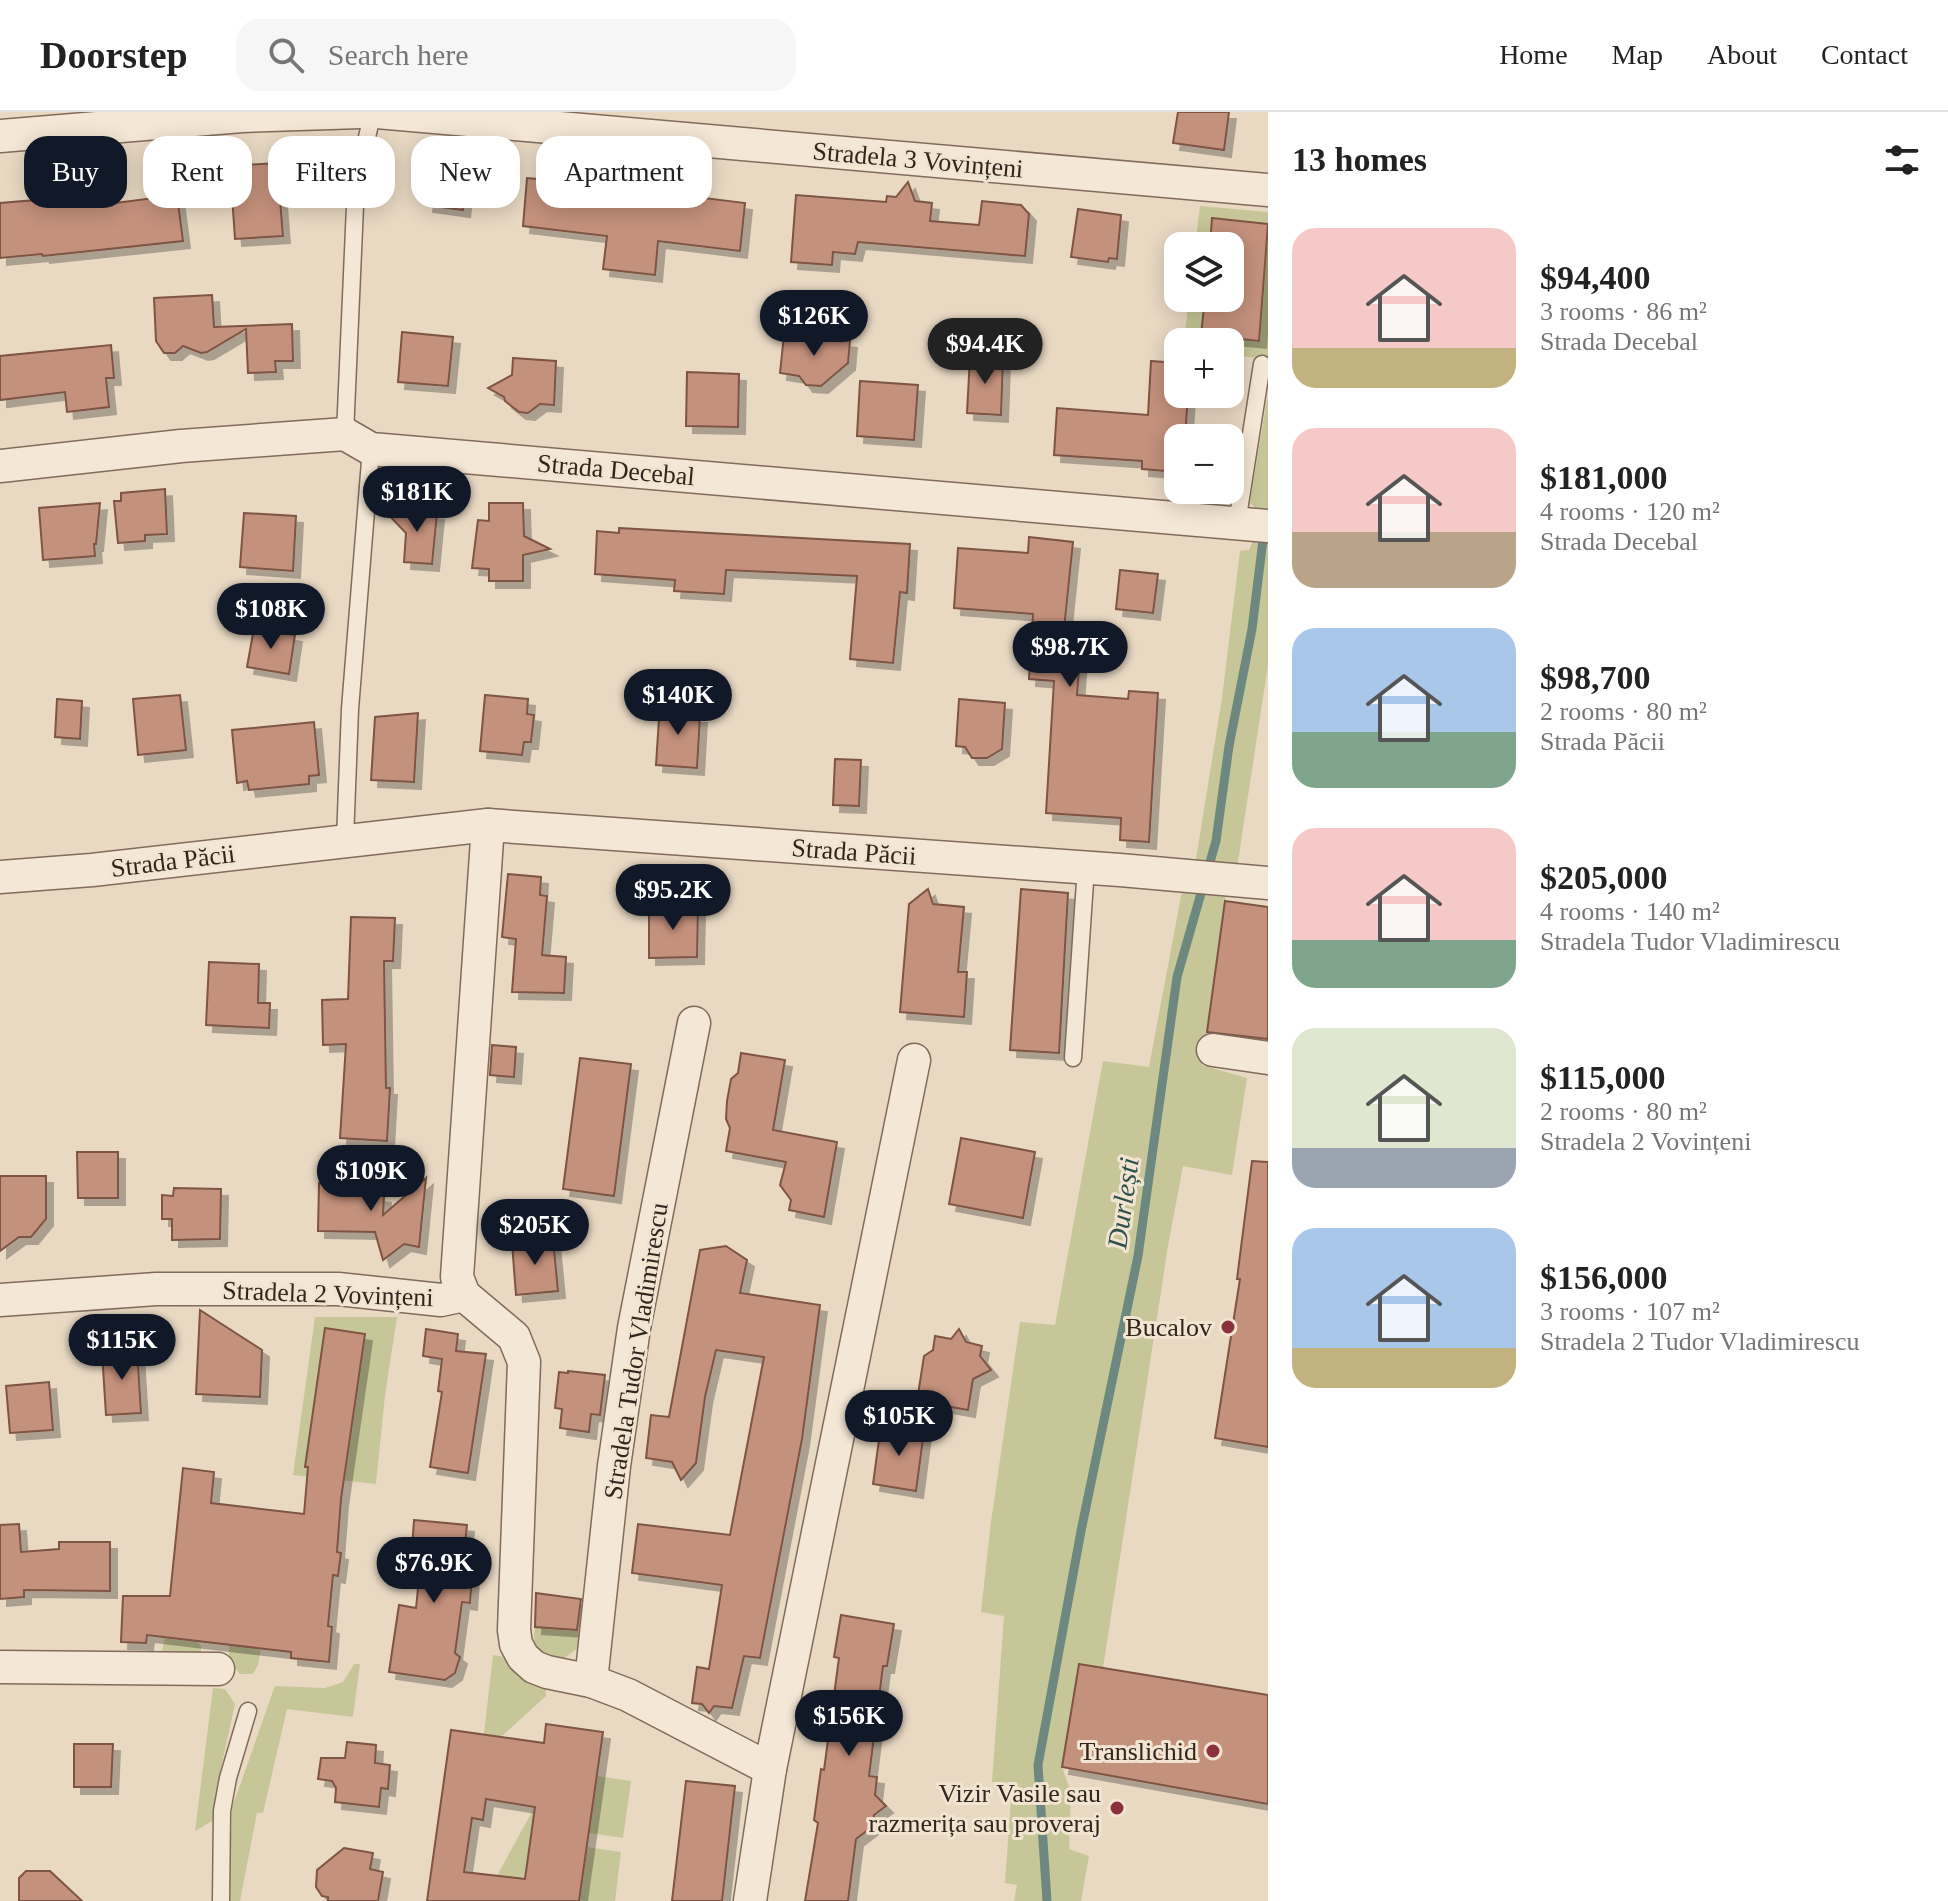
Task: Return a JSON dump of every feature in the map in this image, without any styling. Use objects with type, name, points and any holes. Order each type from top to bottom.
[{"type":"street","points":[[0,136],[242,116],[361,112]]},
{"type":"street","name":"Stradela 3 Vovințeni","points":[[375,112],[1268,190]]},
{"type":"street","name":"Strada Decebal","points":[[0,466],[181,446],[358,442],[1250,524]]},
{"type":"street","points":[[488,825],[457,1277],[464,1295],[514,1337],[524,1362],[516,1644],[523,1657],[534,1667],[591,1681],[675,1718],[770,1769]]},
{"type":"street","name":"Strada Păcii","points":[[0,877],[149,864],[488,825],[1086,867],[1268,883]]},
{"type":"street","name":"Stradela Tudor Vladimirescu","points":[[591,1681],[614,1466],[634,1328],[694,1023]]},
{"type":"street","points":[[1213,1050],[1268,1058]]},
{"type":"street","points":[[750,1901],[770,1769],[914,1060]]},
{"type":"street","name":"Stradela 2 Vovințeni","points":[[0,1300],[156,1289],[338,1289],[441,1300],[464,1295]]},
{"type":"street","points":[[0,1667],[218,1669]]},
{"type":"lane","points":[[345,840],[358,442],[356,183],[375,112]]},
{"type":"lane","name":"Strada Decebal","points":[[1250,524],[1262,364]]},
{"type":"lane","points":[[1073,1058],[1086,867]]},
{"type":"lane","points":[[221,1901],[222,1811],[228,1778],[248,1711]]},
{"type":"green space","points":[[1200,206],[1268,212],[1268,359],[1244,356],[1244,328],[1186,328],[1187,312],[1244,312],[1244,232],[1197,232]]},
{"type":"green space","points":[[1267,399],[1268,512],[1259,511],[1250,503]]},
{"type":"green space","points":[[1255,536],[1268,537],[1268,665],[1237,868],[1195,865],[1222,698],[1240,551],[1249,550]]},
{"type":"green space","points":[[1182,891],[1226,893],[1202,1065],[1247,1078],[1232,1175],[1183,1166],[1103,1668],[1079,1664],[1062,1767],[1071,1792],[1069,1849],[1089,1856],[1081,1901],[1014,1901],[1017,1885],[1005,1883],[1012,1785],[992,1782],[1004,1616],[981,1612],[1020,1322],[1055,1325],[1103,1061],[1149,1067]]},
{"type":"green space","points":[[315,1317],[397,1317],[376,1484],[293,1475]]},
{"type":"green space","points":[[535,1627],[578,1630],[578,1648],[560,1661],[536,1645]]},
{"type":"green space","points":[[165,1637],[196,1640],[201,1646],[201,1653],[196,1657],[162,1651]]},
{"type":"green space","points":[[229,1644],[261,1648],[253,1674],[240,1674],[229,1660]]},
{"type":"green space","points":[[493,1655],[511,1658],[545,1685],[546,1696],[501,1737],[484,1734]]},
{"type":"green space","points":[[354,1664],[360,1664],[353,1717],[287,1709],[263,1813],[257,1813],[240,1901],[229,1901],[232,1808],[275,1686],[325,1688],[343,1682]]},
{"type":"green space","points":[[213,1688],[225,1689],[235,1704],[217,1786],[214,1820],[195,1831]]},
{"type":"green space","points":[[597,1776],[631,1781],[623,1838],[589,1833]]},
{"type":"green space","points":[[534,1808],[525,1879],[492,1901],[493,1883]]},
{"type":"green space","points":[[587,1847],[621,1852],[615,1901],[579,1901]]},
{"type":"building","points":[[1178,112],[1229,112],[1224,150],[1173,143]]},
{"type":"building","points":[[268,164],[268,208],[281,208],[283,236],[235,239],[233,208],[252,208],[252,165]]},
{"type":"building","points":[[527,178],[536,179],[536,208],[712,208],[712,199],[745,203],[740,251],[658,241],[655,275],[603,269],[607,236],[523,226]]},
{"type":"building","points":[[908,182],[915,201],[932,203],[930,221],[979,225],[982,201],[1021,205],[1029,214],[1025,256],[858,242],[855,254],[833,252],[832,265],[791,262],[796,195],[886,202],[887,196],[896,197]]},
{"type":"building","points":[[143,199],[143,208],[179,208],[183,241],[0,258],[0,203],[24,201],[24,208],[127,208],[127,201]]},
{"type":"building","points":[[1078,209],[1121,215],[1117,259],[1109,258],[1108,262],[1071,257]]},
{"type":"building","points":[[1212,218],[1268,224],[1259,341],[1244,339],[1244,328],[1202,328],[1203,312],[1244,312],[1244,232],[1211,232]]},
{"type":"building","points":[[212,295],[214,327],[292,324],[293,361],[275,361],[276,372],[248,373],[246,329],[207,352],[201,353],[183,346],[175,353],[164,353],[156,341],[154,298]]},
{"type":"building","points":[[402,332],[453,337],[448,386],[398,382]]},
{"type":"building","points":[[784,335],[850,341],[848,363],[821,386],[806,385],[799,376],[780,373]]},
{"type":"building","points":[[111,345],[114,378],[106,378],[109,407],[67,412],[65,392],[0,400],[0,356]]},
{"type":"building","points":[[970,357],[1003,358],[1001,415],[967,413]]},
{"type":"building","points":[[513,358],[556,361],[554,405],[540,404],[528,413],[519,412],[504,397],[488,388],[512,375]]},
{"type":"building","points":[[1151,361],[1164,362],[1164,408],[1187,408],[1186,424],[1164,424],[1164,471],[1142,469],[1142,461],[1054,455],[1057,408],[1148,415]]},
{"type":"building","points":[[687,372],[739,374],[738,427],[686,426]]},
{"type":"building","points":[[860,381],[918,385],[914,440],[857,436]]},
{"type":"building","points":[[165,489],[167,534],[145,535],[145,541],[118,543],[114,501],[121,501],[121,493]]},
{"type":"building","points":[[100,503],[95,556],[43,560],[39,508]]},
{"type":"building","points":[[489,503],[523,503],[524,536],[550,549],[523,555],[523,581],[489,581],[489,569],[472,568],[478,520],[489,521]]},
{"type":"building","points":[[383,509],[437,513],[432,564],[404,562],[406,533]]},
{"type":"building","points":[[244,513],[296,516],[293,571],[240,567]]},
{"type":"building","points":[[619,528],[910,544],[907,593],[900,592],[893,663],[850,659],[857,576],[726,570],[724,594],[674,591],[675,580],[595,574],[597,531],[619,533]]},
{"type":"building","points":[[1029,537],[1073,542],[1064,629],[1082,630],[1077,695],[1128,699],[1129,691],[1158,693],[1149,842],[1120,840],[1121,818],[1046,813],[1054,681],[1029,679],[1033,614],[954,608],[958,548],[1028,553]]},
{"type":"building","points":[[1120,570],[1158,574],[1153,613],[1116,609]]},
{"type":"building","points":[[254,628],[295,635],[289,674],[247,667]]},
{"type":"building","points":[[180,695],[186,750],[138,755],[133,699]]},
{"type":"building","points":[[485,695],[528,699],[527,714],[534,715],[531,742],[524,742],[522,755],[480,751]]},
{"type":"building","points":[[57,699],[82,701],[80,739],[55,737]]},
{"type":"building","points":[[959,699],[1005,703],[1002,749],[987,758],[972,758],[965,747],[956,746]]},
{"type":"building","points":[[660,703],[688,704],[687,716],[700,716],[697,768],[656,765]]},
{"type":"building","points":[[418,713],[414,782],[371,780],[375,717]]},
{"type":"building","points":[[314,722],[319,775],[309,776],[309,784],[249,790],[247,781],[237,783],[232,730]]},
{"type":"building","points":[[835,759],[861,760],[859,806],[833,805]]},
{"type":"building","points":[[508,874],[541,877],[540,895],[547,896],[542,955],[566,957],[564,993],[512,992],[516,939],[502,937]]},
{"type":"building","points":[[928,889],[933,904],[964,907],[958,972],[967,972],[964,1017],[900,1012],[909,904]]},
{"type":"building","points":[[1021,889],[1068,893],[1059,1053],[1010,1050]]},
{"type":"building","points":[[1225,901],[1268,907],[1268,1039],[1207,1032]]},
{"type":"building","points":[[649,906],[698,906],[697,957],[649,958]]},
{"type":"building","points":[[351,917],[395,918],[393,961],[384,961],[386,1088],[390,1088],[387,1141],[340,1138],[346,1044],[323,1045],[322,1000],[348,999]]},
{"type":"building","points":[[209,962],[259,964],[258,1003],[270,1003],[269,1028],[206,1025]]},
{"type":"building","points":[[492,1045],[516,1047],[514,1077],[490,1075]]},
{"type":"building","points":[[741,1053],[785,1060],[773,1130],[837,1142],[824,1217],[789,1210],[791,1200],[780,1185],[786,1162],[726,1151],[730,1128],[726,1119],[727,1101],[731,1079],[738,1073]]},
{"type":"building","points":[[580,1058],[631,1064],[614,1196],[563,1189]]},
{"type":"building","points":[[961,1138],[1035,1152],[1023,1218],[949,1204]]},
{"type":"building","points":[[77,1152],[118,1152],[118,1198],[78,1198]]},
{"type":"building","points":[[339,1156],[365,1194],[384,1196],[383,1215],[426,1178],[419,1247],[404,1244],[383,1260],[375,1232],[318,1231],[319,1183],[338,1184]]},
{"type":"building","points":[[1252,1161],[1268,1162],[1268,1447],[1215,1438],[1240,1279],[1237,1279]]},
{"type":"building","points":[[0,1176],[46,1176],[46,1219],[31,1237],[19,1237],[0,1251]]},
{"type":"building","points":[[174,1188],[221,1189],[220,1239],[172,1240],[172,1219],[162,1219],[162,1195],[173,1196]]},
{"type":"building","points":[[553,1239],[558,1291],[516,1295],[512,1243]]},
{"type":"building","points":[[726,1246],[747,1260],[740,1293],[820,1305],[802,1439],[760,1658],[744,1656],[732,1708],[714,1706],[709,1713],[702,1704],[692,1703],[697,1667],[709,1669],[722,1585],[632,1573],[638,1524],[730,1535],[764,1357],[716,1350],[705,1397],[696,1463],[681,1480],[672,1462],[646,1458],[651,1415],[669,1417],[700,1250]]},
{"type":"building","points":[[200,1310],[262,1350],[260,1397],[196,1394]]},
{"type":"building","points":[[325,1328],[365,1334],[341,1499],[337,1552],[341,1553],[338,1576],[333,1575],[328,1626],[332,1627],[329,1662],[291,1658],[291,1652],[147,1635],[146,1643],[121,1642],[123,1596],[170,1596],[183,1468],[214,1472],[211,1503],[304,1514],[308,1467],[305,1467]]},
{"type":"building","points":[[426,1329],[458,1334],[456,1351],[486,1354],[468,1473],[430,1467],[442,1392],[438,1391],[442,1359],[423,1356]]},
{"type":"building","points":[[959,1329],[966,1342],[982,1346],[980,1356],[991,1370],[973,1379],[968,1410],[917,1401],[924,1356],[933,1350],[935,1336],[951,1339]]},
{"type":"building","points":[[137,1350],[141,1413],[106,1415],[102,1352]]},
{"type":"building","points":[[559,1372],[605,1375],[600,1415],[591,1414],[589,1432],[560,1428],[562,1409],[555,1408]]},
{"type":"building","points":[[49,1382],[53,1430],[10,1433],[6,1386]]},
{"type":"building","points":[[881,1425],[924,1431],[916,1491],[873,1484]]},
{"type":"building","points":[[414,1520],[467,1525],[462,1574],[472,1575],[470,1603],[462,1602],[455,1653],[460,1657],[455,1673],[445,1680],[389,1672],[399,1605],[416,1608],[422,1549],[412,1548]]},
{"type":"building","points":[[19,1524],[21,1552],[59,1549],[59,1542],[110,1542],[110,1591],[24,1590],[24,1597],[0,1599],[0,1525]]},
{"type":"building","points":[[536,1593],[581,1599],[577,1630],[535,1627]]},
{"type":"building","points":[[841,1615],[894,1624],[887,1666],[883,1666],[869,1776],[877,1777],[875,1795],[886,1806],[874,1815],[873,1826],[856,1839],[848,1901],[805,1901],[818,1823],[814,1820],[821,1769],[824,1770],[839,1658],[834,1657]]},
{"type":"building","points":[[1079,1664],[1268,1695],[1268,1804],[1062,1767]]},
{"type":"building","points":[[546,1724],[603,1732],[579,1901],[427,1901],[451,1730],[544,1743]],"holes":[[[486,1799],[535,1807],[525,1879],[464,1872],[472,1818],[483,1820]]]},
{"type":"building","points":[[347,1742],[376,1745],[375,1763],[390,1765],[388,1789],[381,1788],[379,1807],[335,1802],[336,1788],[332,1781],[318,1779],[321,1758],[345,1758]]},
{"type":"building","points":[[74,1744],[113,1744],[111,1787],[74,1787]]},
{"type":"building","points":[[686,1781],[735,1786],[722,1901],[672,1901]]},
{"type":"building","points":[[344,1848],[373,1853],[370,1869],[383,1872],[378,1901],[328,1901],[328,1897],[322,1896],[316,1887],[317,1870]]},
{"type":"building","points":[[26,1871],[50,1871],[82,1901],[19,1901],[19,1878]]},
{"type":"waterway","name":"Durlești","points":[[1047,1901],[1038,1765],[1081,1531],[1138,1256],[1177,977],[1216,841],[1229,746],[1252,629],[1264,532]]},
{"type":"place","name":"Bucalov","points":[[1228,1327]]},
{"type":"place","name":"Translichid","points":[[1213,1751]]},
{"type":"place","name":"Vizir Vasile sau razmerița sau proveraj","points":[[1117,1808]]}]
